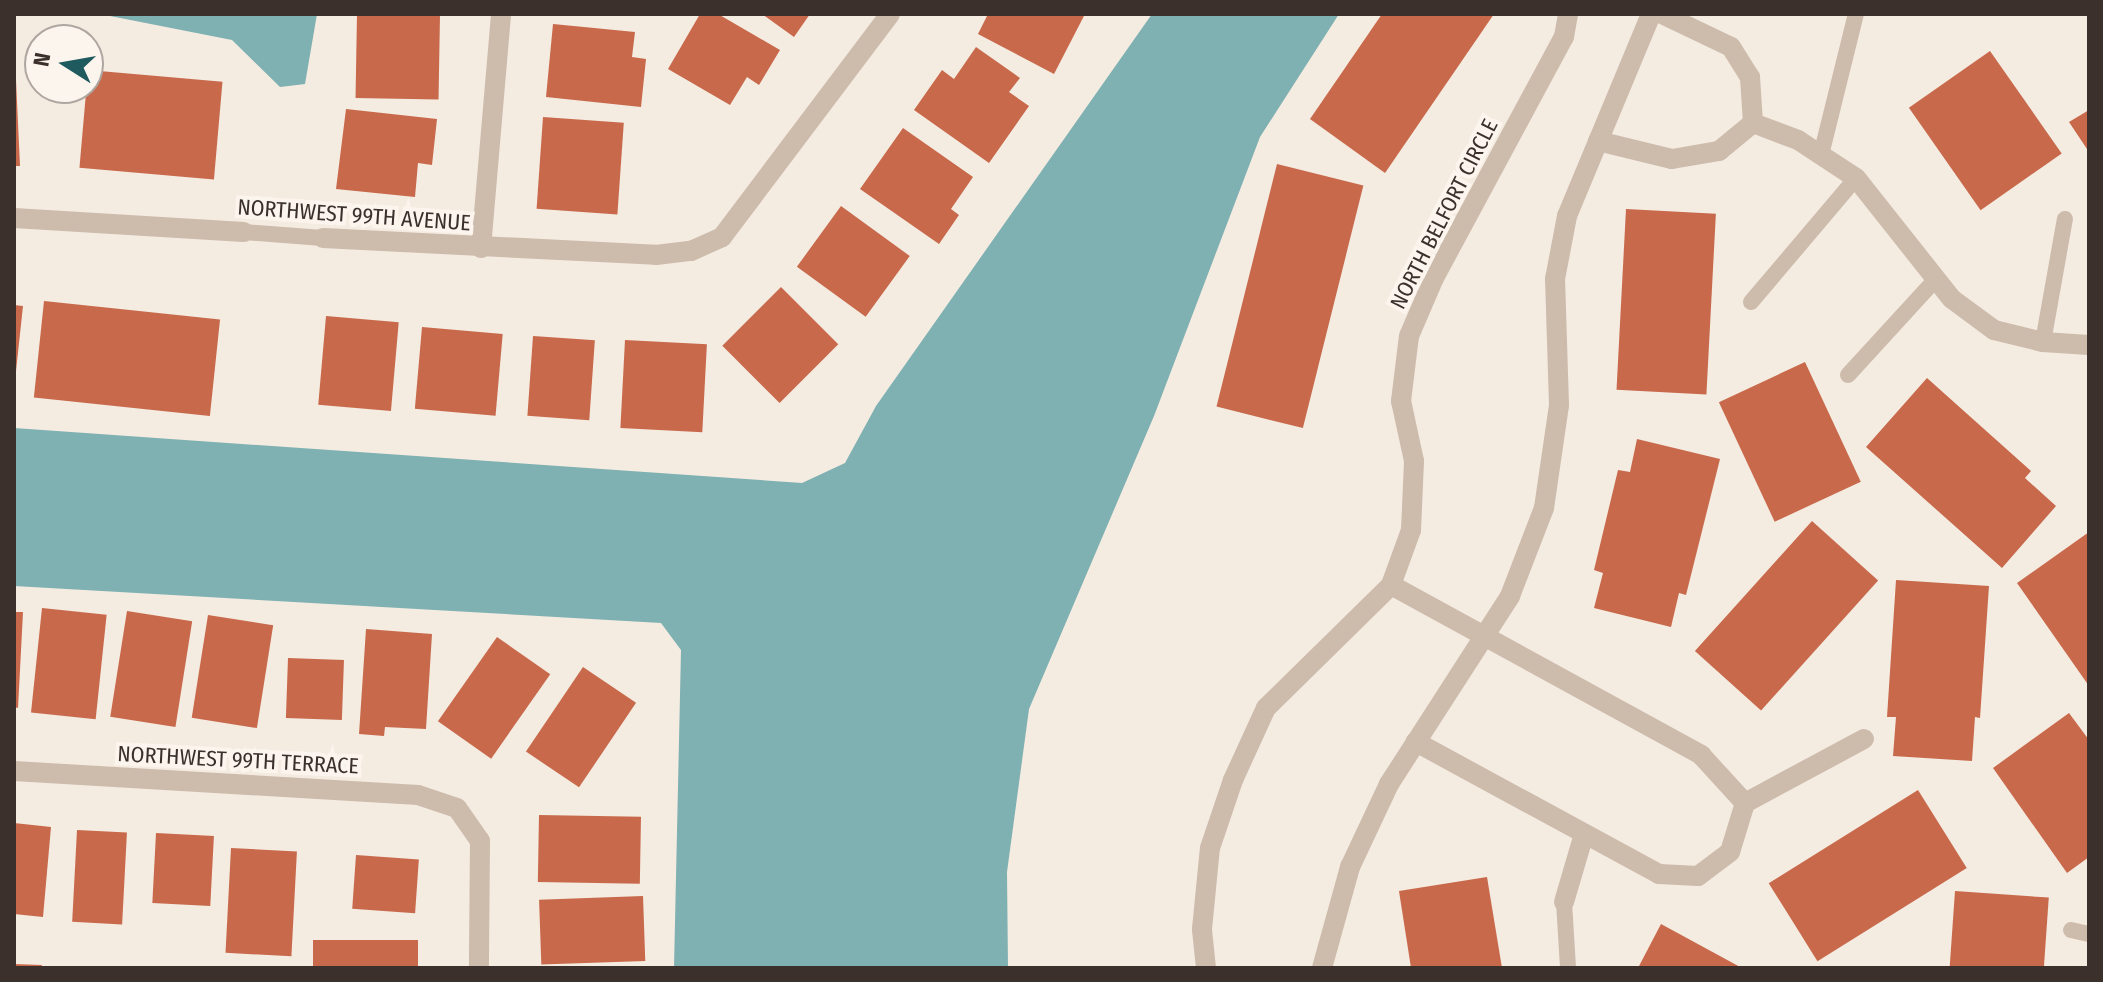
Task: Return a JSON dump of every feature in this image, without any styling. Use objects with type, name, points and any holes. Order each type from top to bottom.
[{"type":"street","points":[[481,248],[501,14]]},
{"type":"street","name":"NORTHWEST 99TH AVENUE","points":[[323,238],[656,255],[691,251],[722,237],[890,14]]},
{"type":"street","name":"NORTH BELFORT CIRCLE","points":[[1206,968],[1202,929],[1210,848],[1233,780],[1266,708],[1391,585],[1411,530],[1414,461],[1401,401],[1409,336],[1434,278],[1564,37],[1568,14]]},
{"type":"street","points":[[1322,968],[1350,867],[1389,784],[1510,596],[1544,508],[1559,405],[1555,279],[1567,216],[1651,14]]},
{"type":"street","points":[[1662,14],[1731,47],[1750,77],[1753,123]]},
{"type":"street","points":[[1598,141],[1672,159],[1719,151],[1753,123]]},
{"type":"street","points":[[1753,123],[1798,140],[1856,178],[1952,299],[1994,330],[2043,342],[2089,345]]},
{"type":"street","name":"NORTHWEST 99TH AVENUE","points":[[14,218],[244,232]]},
{"type":"street","points":[[1391,585],[1701,755],[1745,803]]},
{"type":"street","points":[[1416,742],[1659,874],[1698,876],[1730,852],[1745,803],[1864,739]]},
{"type":"street","name":"NORTHWEST 99TH TERRACE","points":[[14,771],[418,795],[457,808],[480,841],[479,968]]},
{"type":"street","points":[[1564,902],[1584,834]]},
{"type":"lane","points":[[1821,155],[1856,14]]},
{"type":"lane","points":[[1751,302],[1856,178]]},
{"type":"lane","points":[[2043,342],[2065,219]]},
{"type":"lane","name":"NORTHWEST 99TH AVENUE","points":[[244,232],[323,238]]},
{"type":"lane","points":[[1848,375],[1936,279]]},
{"type":"lane","points":[[1564,902],[1568,968]]},
{"type":"lane","points":[[2071,930],[2089,934]]},
{"type":"water","points":[[100,14],[317,14],[305,84],[280,87],[232,40]]},
{"type":"water","points":[[1152,14],[1339,14],[1260,137],[1154,416],[1029,709],[1007,872],[1008,968],[674,968],[681,650],[661,623],[14,586],[14,428],[802,483],[845,463],[876,406]]},
{"type":"building","points":[[357,14],[440,15],[439,99],[356,98]]},
{"type":"building","points":[[700,14],[718,14],[780,50],[759,85],[747,77],[730,105],[668,69]]},
{"type":"building","points":[[762,14],[810,14],[794,37]]},
{"type":"building","points":[[988,14],[1085,14],[1054,74],[978,34]]},
{"type":"building","points":[[1382,14],[1494,14],[1385,173],[1310,119]]},
{"type":"building","points":[[553,24],[635,32],[632,57],[646,59],[641,107],[546,97]]},
{"type":"building","points":[[14,37],[20,166],[14,166]]},
{"type":"building","points":[[976,47],[1020,78],[1009,92],[1029,106],[989,163],[914,110],[942,70],[954,79]]},
{"type":"building","points":[[1990,51],[2062,153],[1981,210],[1909,108]]},
{"type":"building","points":[[104,71],[222,82],[214,179],[79,168],[85,104],[104,104]]},
{"type":"building","points":[[346,109],[437,119],[432,165],[418,163],[415,197],[336,189]]},
{"type":"building","points":[[2089,110],[2089,152],[2069,122]]},
{"type":"building","points":[[543,117],[624,123],[617,214],[537,209]]},
{"type":"building","points":[[903,128],[973,177],[951,209],[959,215],[939,244],[860,189]]},
{"type":"building","points":[[1277,164],[1363,186],[1303,428],[1217,407]]},
{"type":"building","points":[[841,206],[910,256],[866,317],[797,267]]},
{"type":"building","points":[[1626,209],[1716,214],[1706,394],[1617,390]]},
{"type":"building","points":[[781,287],[838,344],[780,403],[722,346]]},
{"type":"building","points":[[44,301],[220,320],[210,416],[34,397]]},
{"type":"building","points":[[14,305],[23,306],[16,371],[14,371]]},
{"type":"building","points":[[326,316],[399,322],[391,411],[318,405]]},
{"type":"building","points":[[422,327],[503,334],[496,416],[415,409]]},
{"type":"building","points":[[533,336],[595,340],[589,420],[527,416]]},
{"type":"building","points":[[625,340],[707,344],[702,432],[620,428]]},
{"type":"building","points":[[1805,362],[1861,482],[1775,522],[1719,402]]},
{"type":"building","points":[[1927,378],[2031,471],[2025,478],[2056,506],[2002,568],[1866,447]]},
{"type":"building","points":[[1637,439],[1720,459],[1686,595],[1679,593],[1671,627],[1594,608],[1603,573],[1594,570],[1618,470],[1630,472]]},
{"type":"building","points":[[1812,521],[1878,581],[1761,711],[1695,651]]},
{"type":"building","points":[[2089,532],[2089,686],[2017,583]]},
{"type":"building","points":[[1896,580],[1989,586],[1980,718],[1975,717],[1972,761],[1893,756],[1896,717],[1887,717]]},
{"type":"building","points":[[42,608],[107,615],[96,719],[31,712]]},
{"type":"building","points":[[127,611],[192,621],[175,727],[110,717]]},
{"type":"building","points":[[14,612],[23,612],[18,708],[14,707]]},
{"type":"building","points":[[208,615],[273,625],[257,728],[192,718]]},
{"type":"building","points":[[366,629],[432,634],[426,729],[385,727],[384,736],[359,734]]},
{"type":"building","points":[[497,637],[550,674],[491,759],[438,721]]},
{"type":"building","points":[[288,658],[344,660],[342,720],[286,718]]},
{"type":"building","points":[[583,667],[636,703],[579,787],[526,752]]},
{"type":"building","points":[[2069,713],[2089,740],[2089,857],[2067,873],[1993,768]]},
{"type":"building","points":[[1918,790],[1967,868],[1817,961],[1769,883]]},
{"type":"building","points":[[539,815],[641,817],[640,884],[538,882]]},
{"type":"building","points":[[14,823],[51,827],[43,917],[14,914]]},
{"type":"building","points":[[77,830],[127,833],[122,924],[72,922]]},
{"type":"building","points":[[156,833],[214,836],[210,906],[152,903]]},
{"type":"building","points":[[231,848],[297,851],[291,956],[226,953]]},
{"type":"building","points":[[356,855],[419,859],[415,913],[352,909]]},
{"type":"building","points":[[1487,877],[1502,968],[1411,968],[1399,891]]},
{"type":"building","points":[[1955,891],[2049,898],[2044,968],[1950,968]]},
{"type":"building","points":[[643,896],[645,961],[541,965],[539,900]]},
{"type":"building","points":[[1661,924],[1742,968],[1638,968]]},
{"type":"building","points":[[313,940],[418,940],[418,968],[313,968]]},
{"type":"building","points":[[14,964],[42,965],[41,968],[14,968]]}]
